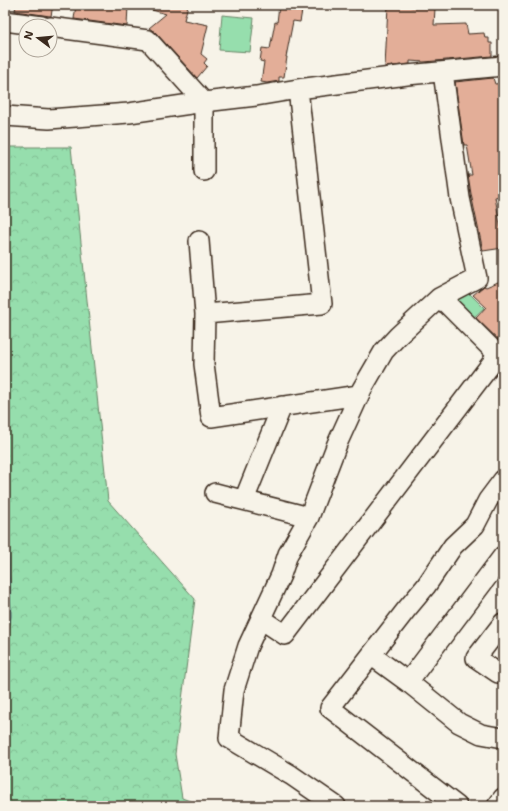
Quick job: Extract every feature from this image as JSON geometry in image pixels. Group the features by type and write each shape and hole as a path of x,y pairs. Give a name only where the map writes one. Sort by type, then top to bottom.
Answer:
{"street":[{"path":"5,21 18,23"},
{"path":"58,28 148,40 204,102 204,171"},
{"path":"5,116 57,119 129,114 204,102 407,75 503,66"},
{"path":"336,806 290,775 229,738 234,690 248,646 281,575 288,554 309,517 337,444 359,395 384,351 439,298 477,278 460,198 443,72"},
{"path":"205,314 322,304 298,89"},
{"path":"199,241 205,314 204,364 211,417 359,395"},
{"path":"261,618 285,635 500,358 447,304 439,298"},
{"path":"244,500 282,406"},
{"path":"457,806 330,708 426,586 453,546 475,525 488,500 503,480"},
{"path":"215,493 309,517"},
{"path":"408,682 503,556"},
{"path":"503,623 476,658 498,673 503,671"},
{"path":"371,655 459,722 481,734 503,738"},
{"path":"497,806 503,798"}],"green space":[{"path":"222,15 254,18 250,52 219,50"},
{"path":"5,147 71,147 108,501 195,599 175,754 182,798 203,806 5,806 5,659 11,616 8,532 5,527"},
{"path":"469,293 484,308 472,319 456,301 460,297"}],"water":[{"path":"5,527 8,532 11,616 5,650"}],"building":[{"path":"16,5 53,5 50,16 15,11"},
{"path":"76,5 128,5 127,26 74,19"},
{"path":"146,5 188,5 184,20 208,25 201,54 207,59 204,63 207,66 197,78 156,33 149,28 166,14 145,8"},
{"path":"279,5 303,5 300,22 293,21 284,77 279,77 279,81 267,83 261,82 264,62 260,61 262,48 270,49 275,22 277,23"},
{"path":"388,5 411,5 411,7 435,8 434,25 466,24 468,34 484,33 485,38 489,38 489,43 492,43 492,56 424,62 410,61 410,64 385,67"},
{"path":"493,78 495,84 503,83 503,186 499,187 501,196 495,197 501,230 503,229 503,248 483,251 471,194 468,175 472,175 467,145 464,145 455,82"},
{"path":"503,280 503,344 476,318 486,307 473,295 484,286 486,287"}]}
